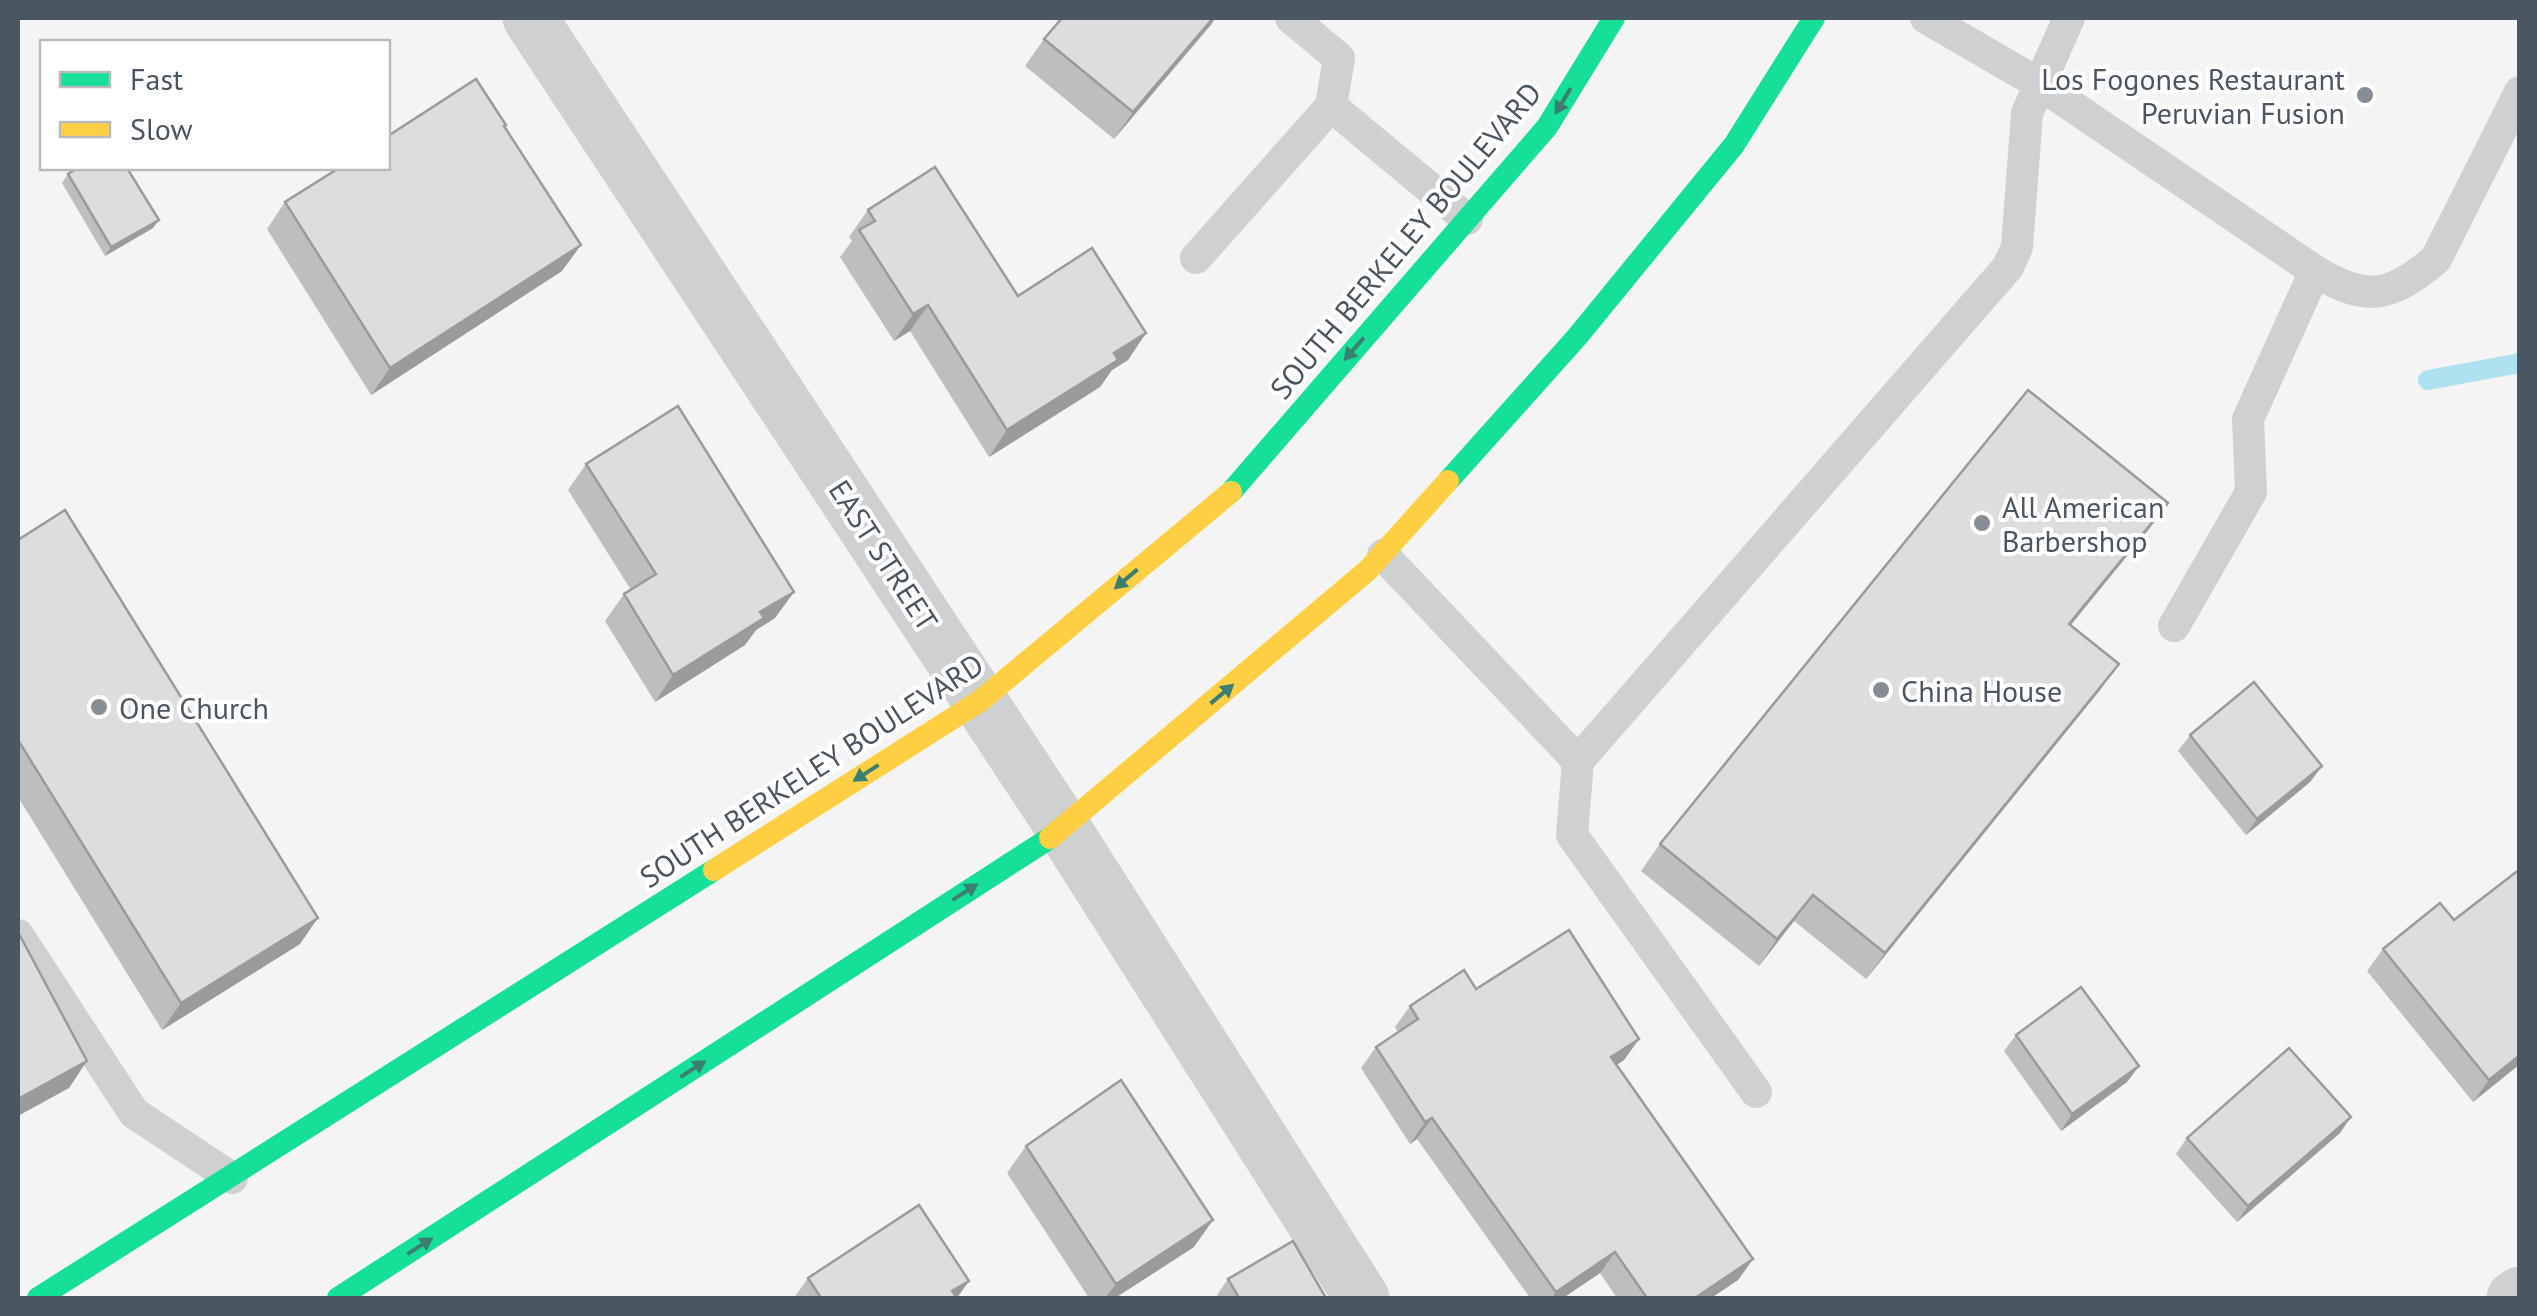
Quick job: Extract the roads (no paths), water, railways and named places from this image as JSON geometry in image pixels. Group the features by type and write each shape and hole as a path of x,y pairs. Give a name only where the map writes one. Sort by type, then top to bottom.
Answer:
{"street":[{"name":"EAST STREET","path":"530,18 1064,829 1362,1298"},
{"name":"SOUTH BERKELEY BOULEVARD","path":"38,1298 980,701 1232,490 1547,127 1614,18"},
{"path":"338,1298 1064,829 1383,554 1577,337 1734,145 1814,18"}],"lane":[{"path":"1196,258 1331,106 1339,58 1291,18"},
{"path":"1926,18 2038,83 2339,286 2388,292 2436,259 2520,92"},
{"path":"1756,1092 1572,835 1578,760 2008,268 2017,247 2027,113 2069,18"},
{"path":"1331,106 1467,219"},
{"path":"2174,626 2251,492 2248,419 2315,271"},
{"path":"1383,554 1578,760"},
{"path":"18,935 134,1113 232,1178"}],"waterway":[{"path":"2428,380 2520,363"}],"place":[{"name":"Los Fogones Restaurant Peruvian Fusion","path":"2365,95"},
{"name":"All American Barbershop","path":"1982,523"},
{"name":"China House","path":"1881,690"},
{"name":"One Church","path":"99,707"}]}
